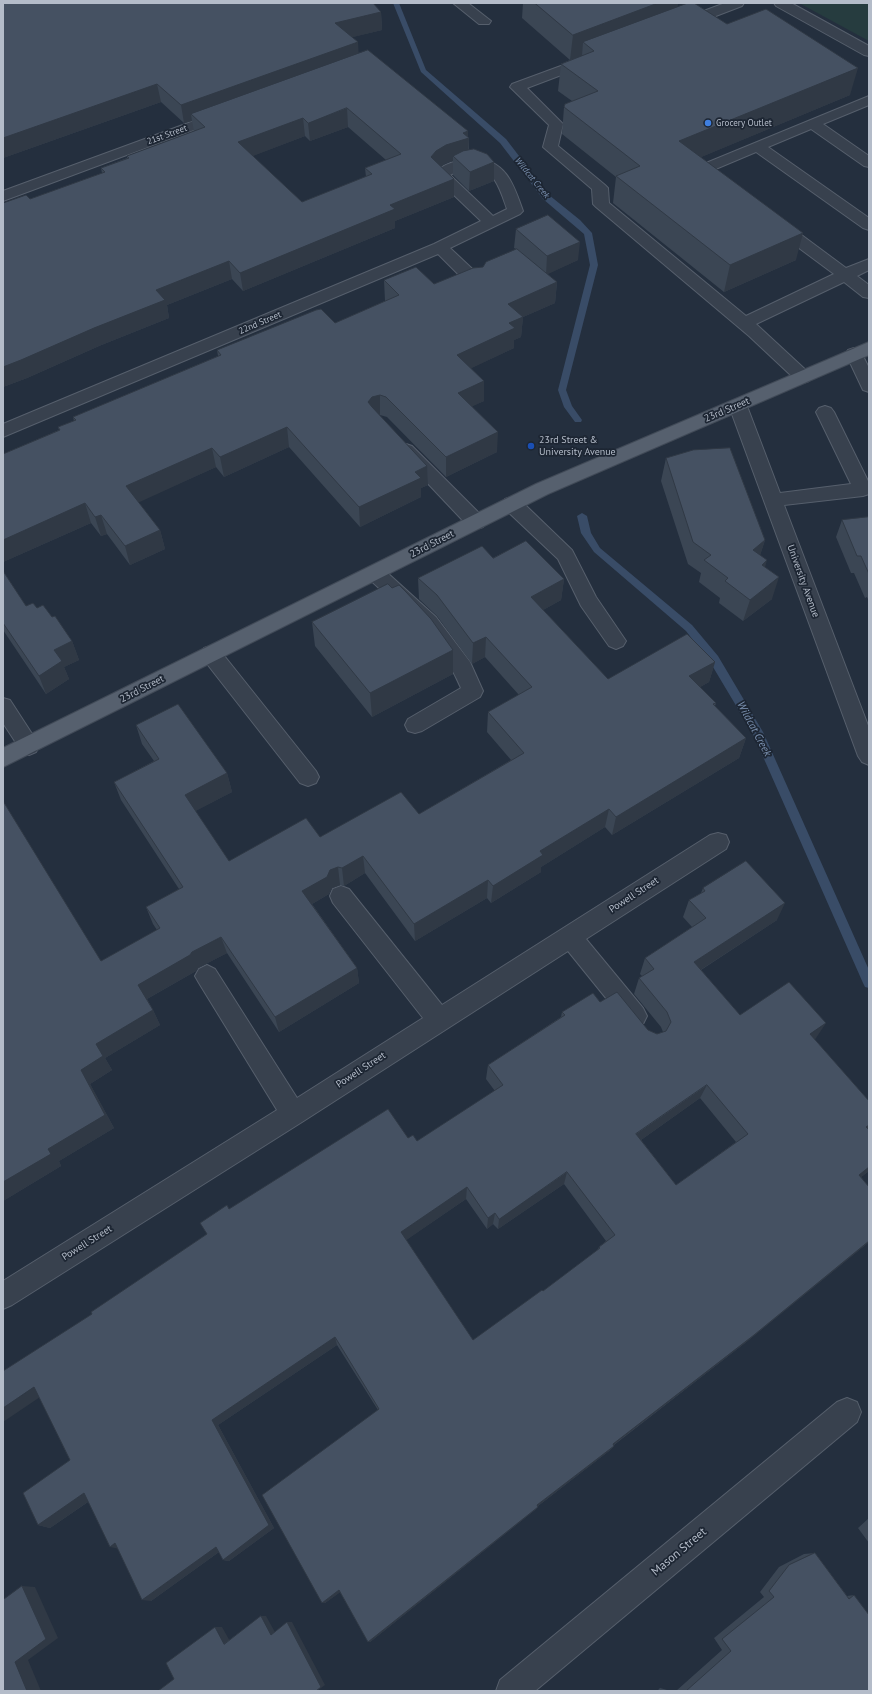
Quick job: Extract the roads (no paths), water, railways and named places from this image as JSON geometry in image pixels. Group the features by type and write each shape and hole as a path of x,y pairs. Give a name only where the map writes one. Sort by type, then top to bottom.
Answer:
{"main road":[{"name":"23rd Street","path":"3,758 542,489 738,406 862,351"}],"street":[{"path":"460,3 484,21"},
{"path":"781,3 869,52"},
{"path":"671,28 737,8"},
{"path":"598,56 517,87 556,124 550,147 600,188 601,204 744,323 803,377"},
{"path":"704,173 757,146 869,100 856,90"},
{"name":"21st Street","path":"3,196 234,111"},
{"path":"813,124 869,163"},
{"path":"757,146 869,225"},
{"name":"22nd Street","path":"3,431 440,247 491,223 515,211 505,184 497,172 485,163 468,162 446,170 441,175 452,188 476,207 491,223"},
{"path":"765,215 869,292"},
{"path":"440,247 476,282"},
{"path":"744,323 869,264"},
{"path":"862,351 869,386"},
{"name":"University Avenue","path":"738,406 869,756"},
{"path":"773,500 863,489 825,412"},
{"path":"396,439 476,522"},
{"path":"512,504 565,556 588,601 616,641"},
{"path":"375,572 429,622 463,668 472,691 415,725"},
{"path":"211,654 308,777"},
{"path":"3,706 29,746"},
{"name":"Powell Street","path":"3,1296 293,1114 718,842"},
{"path":"341,896 439,1020"},
{"path":"570,936 647,1030"},
{"path":"207,976 293,1114"},
{"name":"Mason Street","path":"511,1691 847,1412"}],"waterway":[{"name":"Wildcat Creek","path":"396,3 423,71 503,141 546,197 588,233 594,265 562,390 568,407 578,420"},
{"name":"Wildcat Creek","path":"582,516 586,533 597,550 689,628 714,659 758,732 869,983"}],"place":[{"name":"Grocery Outlet","path":"708,123"},
{"name":"23rd Street & University Avenue","path":"531,446"}]}
